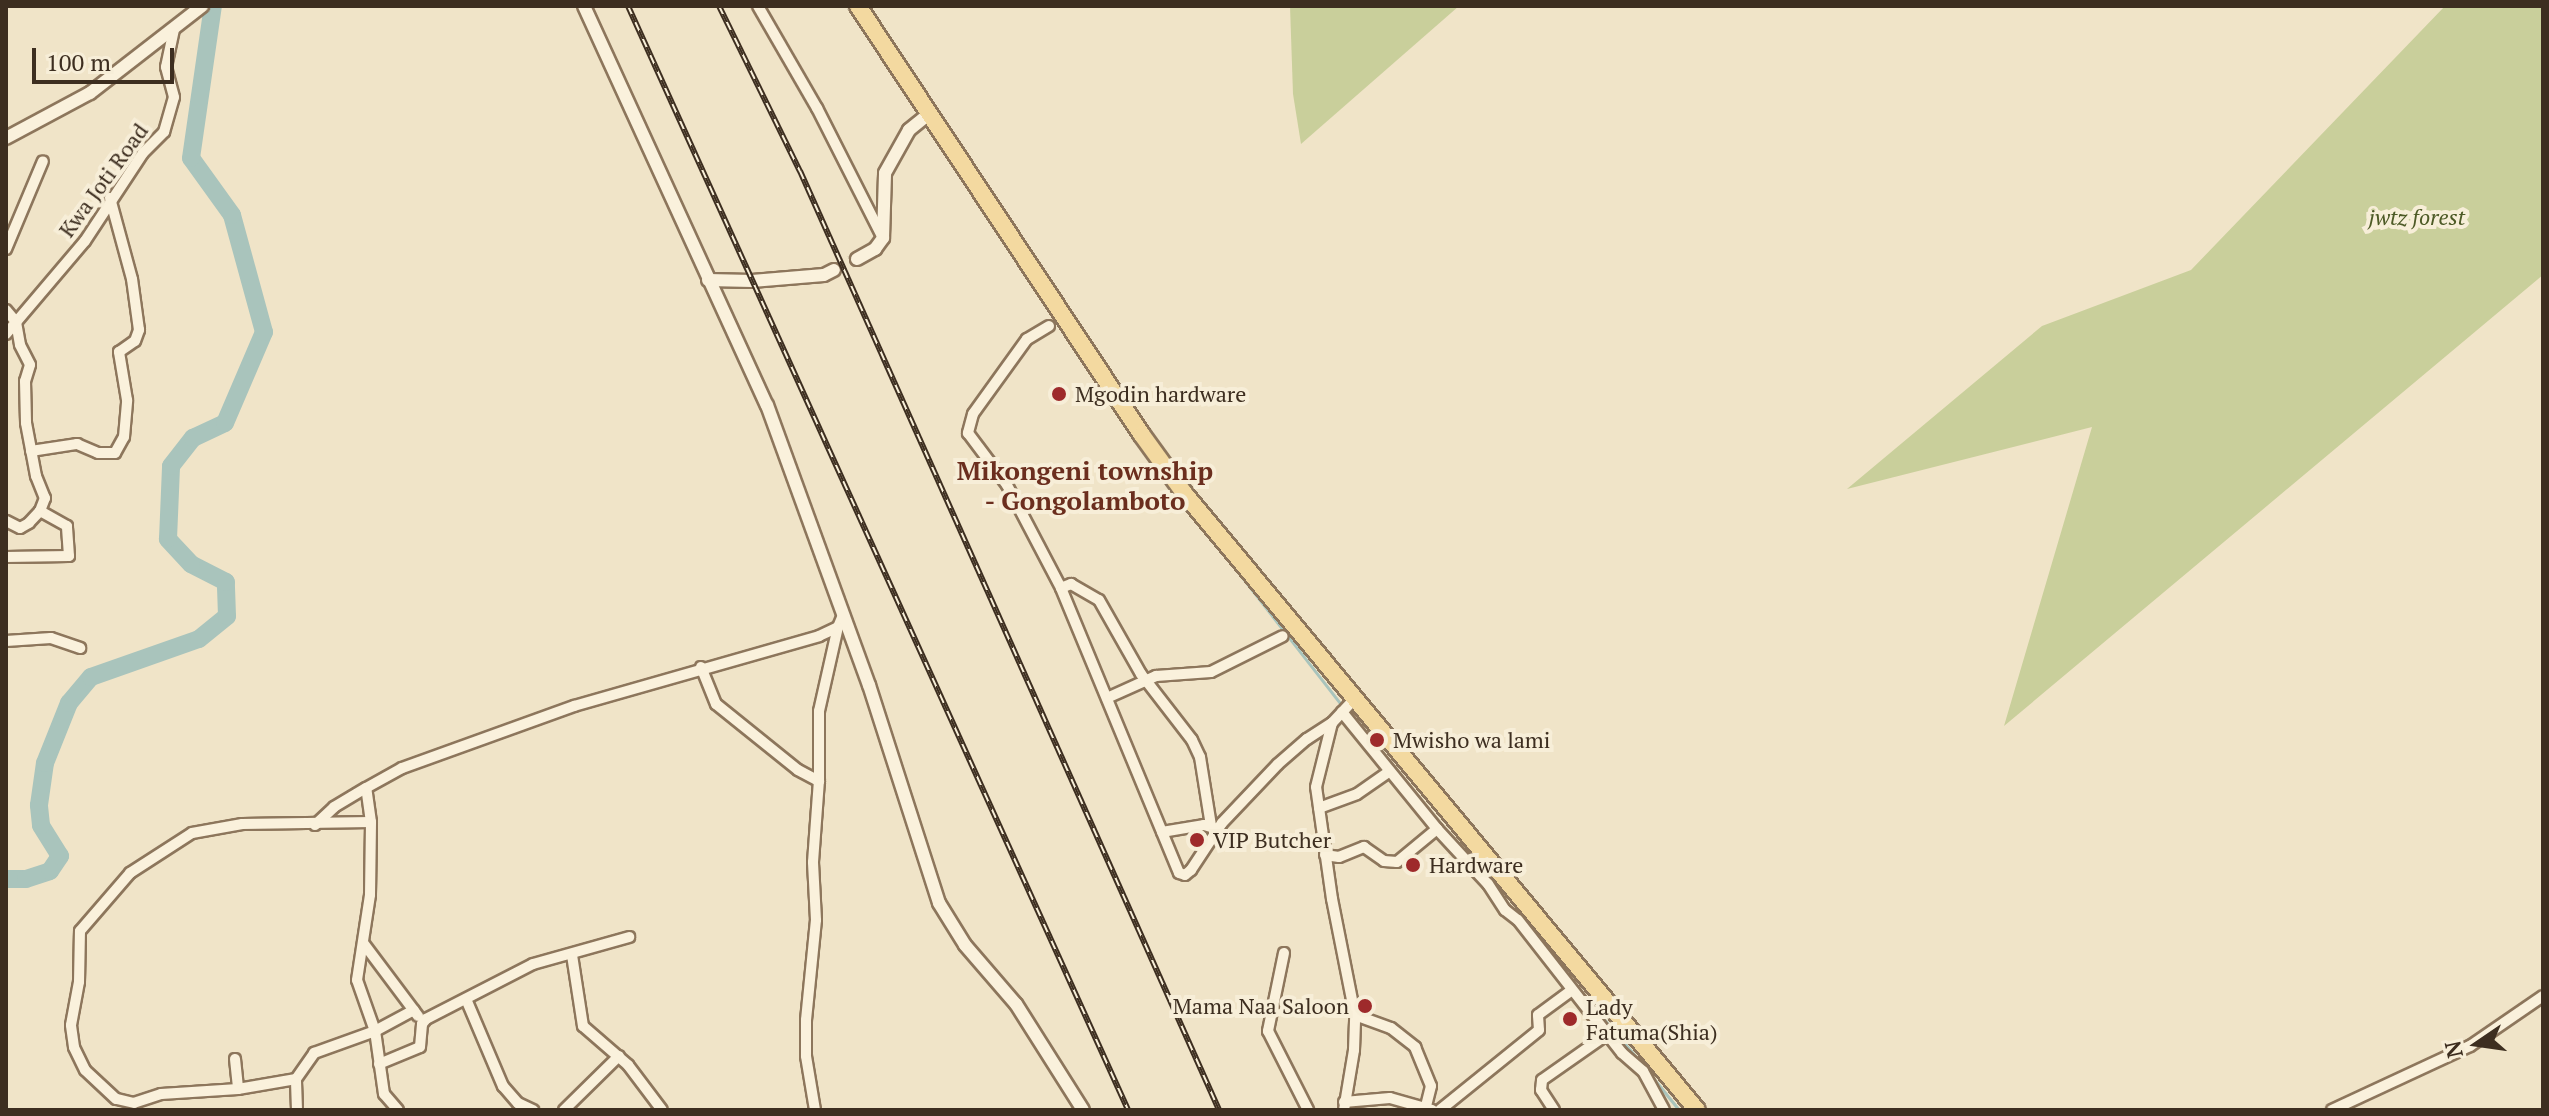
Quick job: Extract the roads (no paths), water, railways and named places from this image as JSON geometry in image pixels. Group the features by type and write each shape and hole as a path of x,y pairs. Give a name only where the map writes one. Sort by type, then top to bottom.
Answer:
{"main road":[{"path":"858,6 1152,450 1354,699 1697,1110"}],"street":[{"path":"6,138 90,93 202,6"},
{"path":"584,6 767,405 939,903 965,945 1016,1004 1083,1110"},
{"path":"758,6 817,108 883,238"},
{"name":"Kwa Joti Road","path":"6,334 85,241 110,198 143,153 164,132 174,97 166,67 178,24"},
{"path":"857,259 875,249 883,238 885,173 909,130 929,114"},
{"path":"6,249 43,161"},
{"path":"31,451 77,444 98,453 115,453 124,437 127,400 119,352 135,341 139,330 132,279 110,198"},
{"path":"708,280 752,281 824,275 834,270"},
{"path":"6,310 16,322 20,345 30,365 25,381 25,402 31,451 45,498 40,511 20,528 6,521"},
{"path":"1049,326 1027,339 973,414 968,433 1007,485 1061,588 1182,876 1191,870 1215,828 1278,764 1332,723 1354,699"},
{"path":"6,557 69,556 67,526 40,511"},
{"path":"1061,588 1071,584 1099,600 1146,679 1198,752 1215,828"},
{"path":"315,825 334,807 388,774 446,751 574,706 701,667 819,636 840,621"},
{"path":"813,1110 806,1056 806,1020 815,937 813,862 819,781 819,711 840,621"},
{"path":"1107,698 1146,679 1176,673 1211,672 1283,636"},
{"path":"6,641 51,638 80,648"},
{"path":"701,667 716,704 798,770 819,781"},
{"path":"1342,712 1437,829 1488,884 1622,1053 1651,1081 1664,1110"},
{"path":"1332,723 1316,787 1325,855 1355,1015 1354,1050 1344,1106 1390,1098 1429,1108 1431,1086 1426,1067 1415,1047 1391,1028 1355,1015"},
{"path":"1319,808 1357,794 1390,771"},
{"path":"366,788 371,822 370,895 357,980 375,1031 384,1094 398,1110"},
{"path":"296,1079 238,1089 161,1094 134,1103 116,1099 85,1070 74,1047 71,1025 79,982 80,931 130,873 184,836 220,825 371,822"},
{"path":"1162,832 1215,828"},
{"path":"1325,855 1339,857 1364,847 1384,861 1397,862 1437,829"},
{"path":"422,1024 533,964 629,937"},
{"path":"364,944 422,1024 420,1047 379,1064"},
{"path":"1284,953 1268,1031 1308,1110"},
{"path":"572,955 581,1022 596,1040 619,1056 662,1110"},
{"path":"1440,1110 1539,1030 1541,1013 1572,990"},
{"path":"2332,1110 2470,1046 2543,996"},
{"path":"466,999 503,1086 518,1103 533,1110"},
{"path":"297,1110 296,1079 318,1050 375,1031 414,1010"},
{"path":"1554,1110 1541,1090 1542,1080 1609,1033"},
{"path":"564,1110 619,1056"},
{"path":"235,1059 238,1089"}],"waterway":[{"path":"6,879 26,879 50,871 60,856 41,825 39,805 45,763 69,703 91,677 199,639 227,616 226,582 191,564 168,539 171,466 193,438 225,423 264,332 232,215 191,158 213,6"},
{"path":"1213,540 1344,708"},
{"path":"1395,769 1454,840"},
{"path":"1574,984 1642,1064"},
{"path":"1649,1073 1679,1110"}],"tunnel":[{"path":"834,270 857,259"}],"railway":[{"path":"628,6 1128,1110"},
{"path":"719,6 800,171 1219,1110"}],"place":[{"name":"Mgodin hardware","path":"1059,394"},
{"name":"Mwisho wa lami","path":"1377,740"},
{"name":"VIP Butcher","path":"1197,840"},
{"name":"Hardware","path":"1413,865"},
{"name":"Mama Naa Saloon","path":"1365,1006"},
{"name":"Lady Fatuma(Shia)","path":"1570,1019"}],"district":[{"name":"Mikongeni township - Gongolamboto","path":"1085,486"}],"park label":[{"name":"jwtz forest","path":"2417,217"}]}
